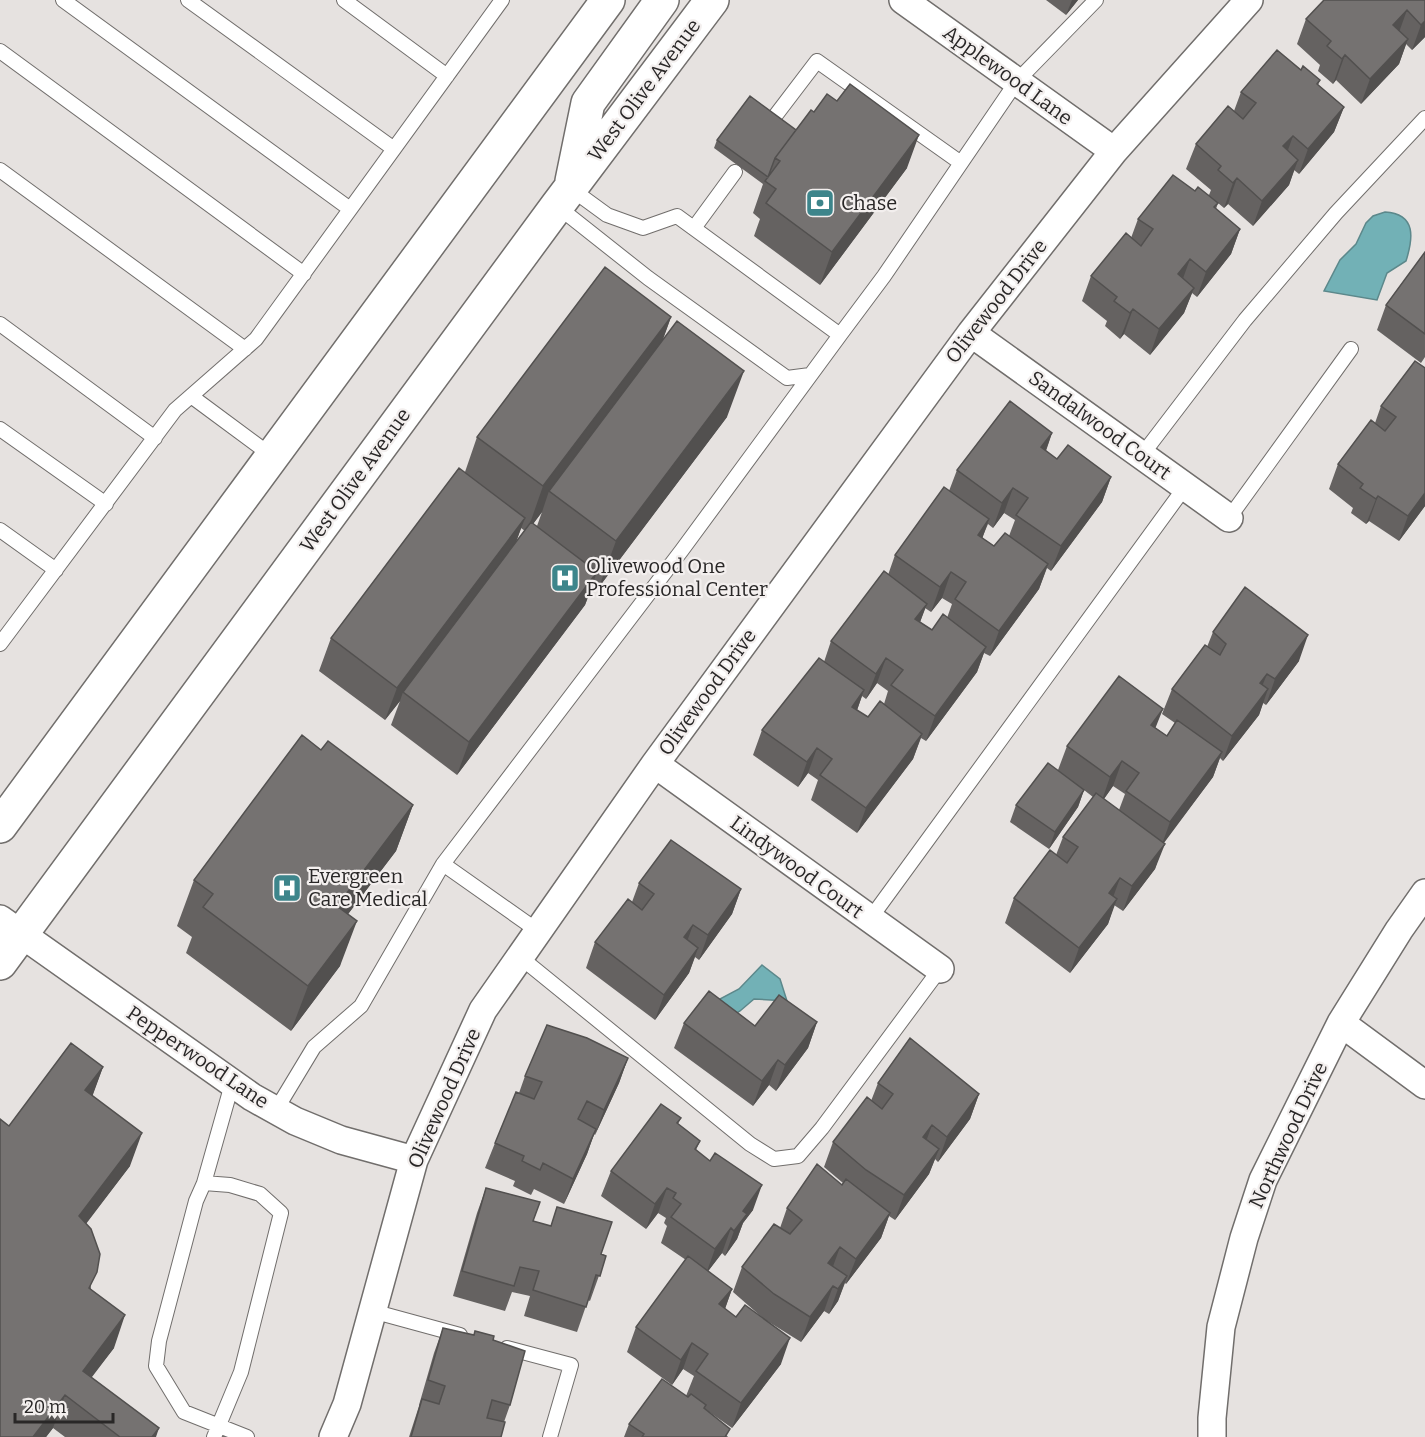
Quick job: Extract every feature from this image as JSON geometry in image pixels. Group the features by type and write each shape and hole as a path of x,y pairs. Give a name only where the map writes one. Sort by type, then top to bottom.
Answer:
{"main road":[{"path":"0,826 608,0"},
{"path":"564,197 588,103 662,0"},
{"name":"West Olive Avenue","path":"0,963 10,927 712,0"}],"street":[{"name":"Applewood Lane","path":"903,0 1114,150"},
{"name":"Olivewood Drive","path":"333,1437 347,1404 414,1160 483,1010 655,764 971,333 1114,150 1249,0"},
{"name":"Sandalwood Court","path":"971,333 1229,518"},
{"name":"Lindywood Court","path":"655,764 940,969"},
{"name":"Northwood Drive","path":"1212,1437 1221,1327 1244,1238 1263,1180 1341,1023 1398,930 1425,892"},
{"name":"Pepperwood Lane","path":"10,927 232,1084 276,1110 341,1140 414,1160"},
{"path":"1341,1023 1425,1086"}],"lane":[{"path":"63,0 351,209"},
{"path":"188,0 394,149"},
{"path":"344,0 447,76"},
{"path":"276,1110 314,1047 361,1006 443,864 682,550 884,276 1017,81 1096,0"},
{"path":"2,638 176,410 256,339 447,76 497,2"},
{"path":"0,51 304,274"},
{"path":"766,128 817,61 962,163"},
{"path":"1142,455 1245,320 1336,213 1425,118"},
{"path":"0,170 245,349"},
{"path":"694,228 735,172"},
{"path":"564,197 644,228 677,216 840,335"},
{"path":"564,197 648,278 787,378 810,375"},
{"path":"0,324 155,438"},
{"path":"1229,518 1351,349"},
{"path":"191,396 272,456"},
{"path":"0,429 106,504"},
{"path":"870,920 1185,487"},
{"path":"0,530 56,570"},
{"path":"443,864 538,931"},
{"path":"520,957 750,1144 774,1159 798,1156 940,969"},
{"path":"232,1084 204,1183 196,1201 159,1341 156,1366 184,1412 216,1432 247,1437"},
{"path":"204,1183 230,1185 260,1194 280,1213 241,1372 216,1432"},
{"path":"372,1311 472,1338"},
{"path":"494,1344 571,1365 550,1437"}],"water":[{"path":"1385,212 1403,217 1408,223 1411,236 1406,261 1387,273 1377,300 1324,291 1340,260 1356,244 1366,223 1373,216"},
{"path":"762,965 780,979 787,1001 754,999 729,1018 718,1000 739,989"}],"building":[{"path":"1324,0 1425,0 1425,21 1421,25 1407,10 1393,25 1408,39 1370,79 1345,55 1342,59 1327,46 1331,41 1306,19"},
{"path":"1277,50 1301,70 1303,66 1320,80 1317,84 1344,107 1308,149 1293,136 1283,146 1298,160 1262,201 1237,178 1233,183 1218,170 1221,166 1196,144 1228,106 1243,119 1256,103 1241,92"},
{"name":"Chase","path":"850,84 919,135 832,252 766,203 776,189 765,181 780,161 775,158 811,110 814,112 827,94 837,101"},
{"path":"750,96 796,130 775,158 768,177 717,140"},
{"path":"1173,175 1195,191 1198,187 1218,203 1214,207 1240,229 1206,272 1190,259 1178,274 1194,288 1159,329 1133,309 1130,313 1114,301 1117,297 1091,276 1126,233 1141,246 1153,229 1138,219"},
{"path":"1425,252 1425,334 1386,305"},
{"path":"605,267 671,317 543,486 477,437"},
{"path":"677,321 744,371 616,541 549,491"},
{"path":"1415,361 1425,368 1425,493 1408,516 1378,496 1376,499 1360,488 1363,484 1338,464 1371,420 1385,431 1396,417 1381,406"},
{"path":"1010,401 1052,433 1041,447 1057,459 1068,445 1111,477 1061,546 1016,515 1028,498 1013,488 1002,503 957,470"},
{"path":"459,468 525,518 397,688 331,638"},
{"path":"944,487 989,519 978,535 994,546 1005,533 1048,564 999,631 955,599 966,582 951,572 940,587 895,555"},
{"path":"531,522 597,572 469,742 403,692"},
{"path":"884,571 927,604 915,619 932,630 943,614 986,647 935,716 891,685 903,670 886,658 876,674 831,641"},
{"path":"1245,587 1308,635 1275,679 1267,674 1260,683 1268,689 1232,736 1172,689 1205,645 1220,655 1226,644 1213,632"},
{"path":"819,658 864,690 852,707 868,717 880,701 922,734 866,808 820,775 832,759 817,748 807,762 762,730"},
{"path":"1119,676 1163,709 1151,725 1167,736 1177,720 1222,752 1170,822 1126,791 1139,773 1122,761 1110,777 1067,746"},
{"name":"Evergreen Care Medical","path":"302,735 321,750 328,741 413,805 337,906 357,921 308,986 203,907 213,894 194,880"},
{"path":"1048,763 1084,790 1055,832 1016,805"},
{"path":"1096,793 1165,844 1132,886 1120,878 1109,893 1117,899 1079,948 1014,898 1050,850 1067,863 1078,847 1063,837"},
{"path":"671,840 741,889 708,935 693,925 684,937 698,948 664,995 595,942 628,899 642,910 654,894 639,883"},
{"path":"709,991 755,1026 779,995 817,1022 785,1065 778,1060 762,1081 684,1023"},
{"path":"547,1025 587,1038 628,1058 604,1110 587,1101 578,1119 596,1129 573,1179 543,1163 540,1170 522,1161 524,1156 495,1143 516,1092 534,1099 542,1082 525,1076"},
{"path":"910,1038 979,1094 947,1137 932,1125 923,1137 939,1149 904,1195 866,1170 833,1142 867,1097 882,1109 893,1094 878,1083"},
{"path":"71,1043 103,1067 85,1090 142,1133 79,1216 91,1229 100,1254 97,1272 89,1288 125,1315 83,1371 159,1428 152,1437 120,1437 65,1395 33,1437 0,1437 0,1119 9,1126"},
{"path":"661,1104 681,1118 677,1123 700,1141 695,1149 710,1161 715,1153 762,1185 743,1211 747,1214 734,1231 731,1228 715,1249 671,1217 681,1204 673,1198 676,1193 667,1188 655,1204 611,1171"},
{"path":"817,1164 842,1185 846,1179 890,1213 856,1259 840,1247 828,1263 847,1276 838,1289 833,1286 810,1317 774,1294 742,1267 774,1224 790,1234 802,1220 787,1208"},
{"path":"486,1188 540,1202 533,1221 551,1226 557,1207 612,1222 601,1254 606,1256 600,1276 596,1275 586,1307 533,1290 539,1271 520,1267 514,1286 462,1271"},
{"path":"688,1256 732,1289 719,1304 736,1317 745,1305 790,1338 741,1403 696,1371 708,1354 692,1343 681,1360 636,1327"},
{"path":"443,1328 474,1335 475,1331 494,1336 493,1340 525,1351 510,1405 492,1400 487,1418 505,1422 501,1437 411,1437 422,1399 439,1404 445,1386 428,1380"},
{"path":"662,1379 688,1397 691,1394 706,1405 704,1408 730,1429 725,1437 642,1437 644,1434 629,1424"}],"place":[{"name":"Chase","path":"820,203"},
{"name":"Olivewood One Professional Center","path":"565,578"},
{"name":"Evergreen Care Medical","path":"287,888"}]}
